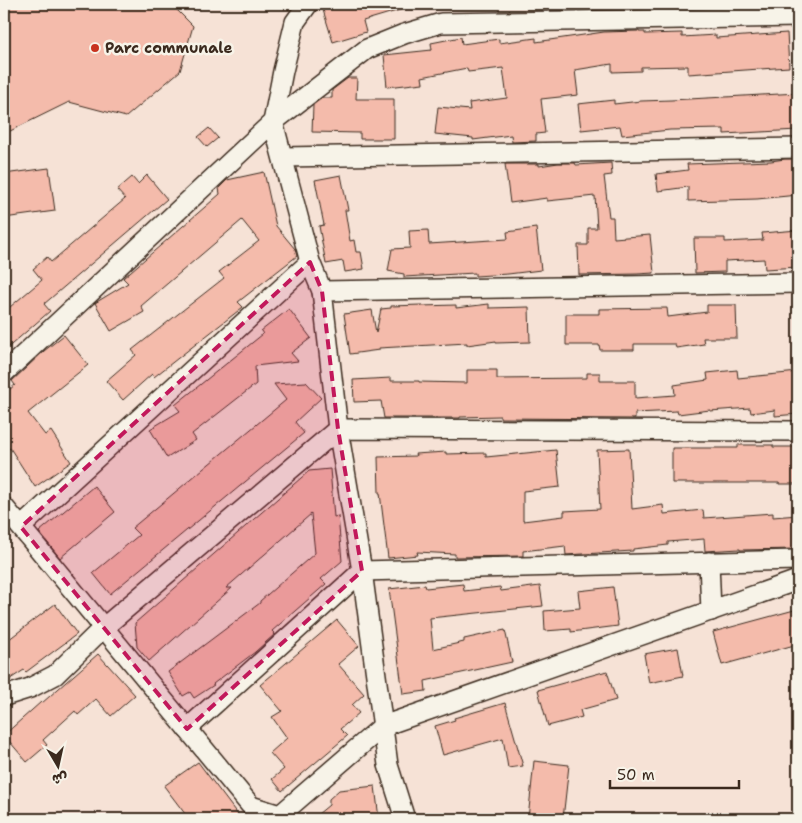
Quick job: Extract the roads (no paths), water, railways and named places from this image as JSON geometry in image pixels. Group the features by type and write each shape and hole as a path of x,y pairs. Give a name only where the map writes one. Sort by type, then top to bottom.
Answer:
{"street":[{"path":"308,4 295,22 273,122 310,262 322,291 338,429 362,571 388,765 405,819"},
{"path":"4,373 273,122 367,50 404,34 441,24 798,17"},
{"path":"283,157 798,148"},
{"path":"21,527 310,262"},
{"path":"322,291 798,283"},
{"path":"4,695 30,688 55,675 103,628 338,429 798,431"},
{"path":"4,507 251,806 280,815 383,726 798,580"},
{"path":"187,729 362,571 798,560"},
{"path":"709,562 711,611"}],"place":[{"name":"Parc communale","path":"95,48"}]}
